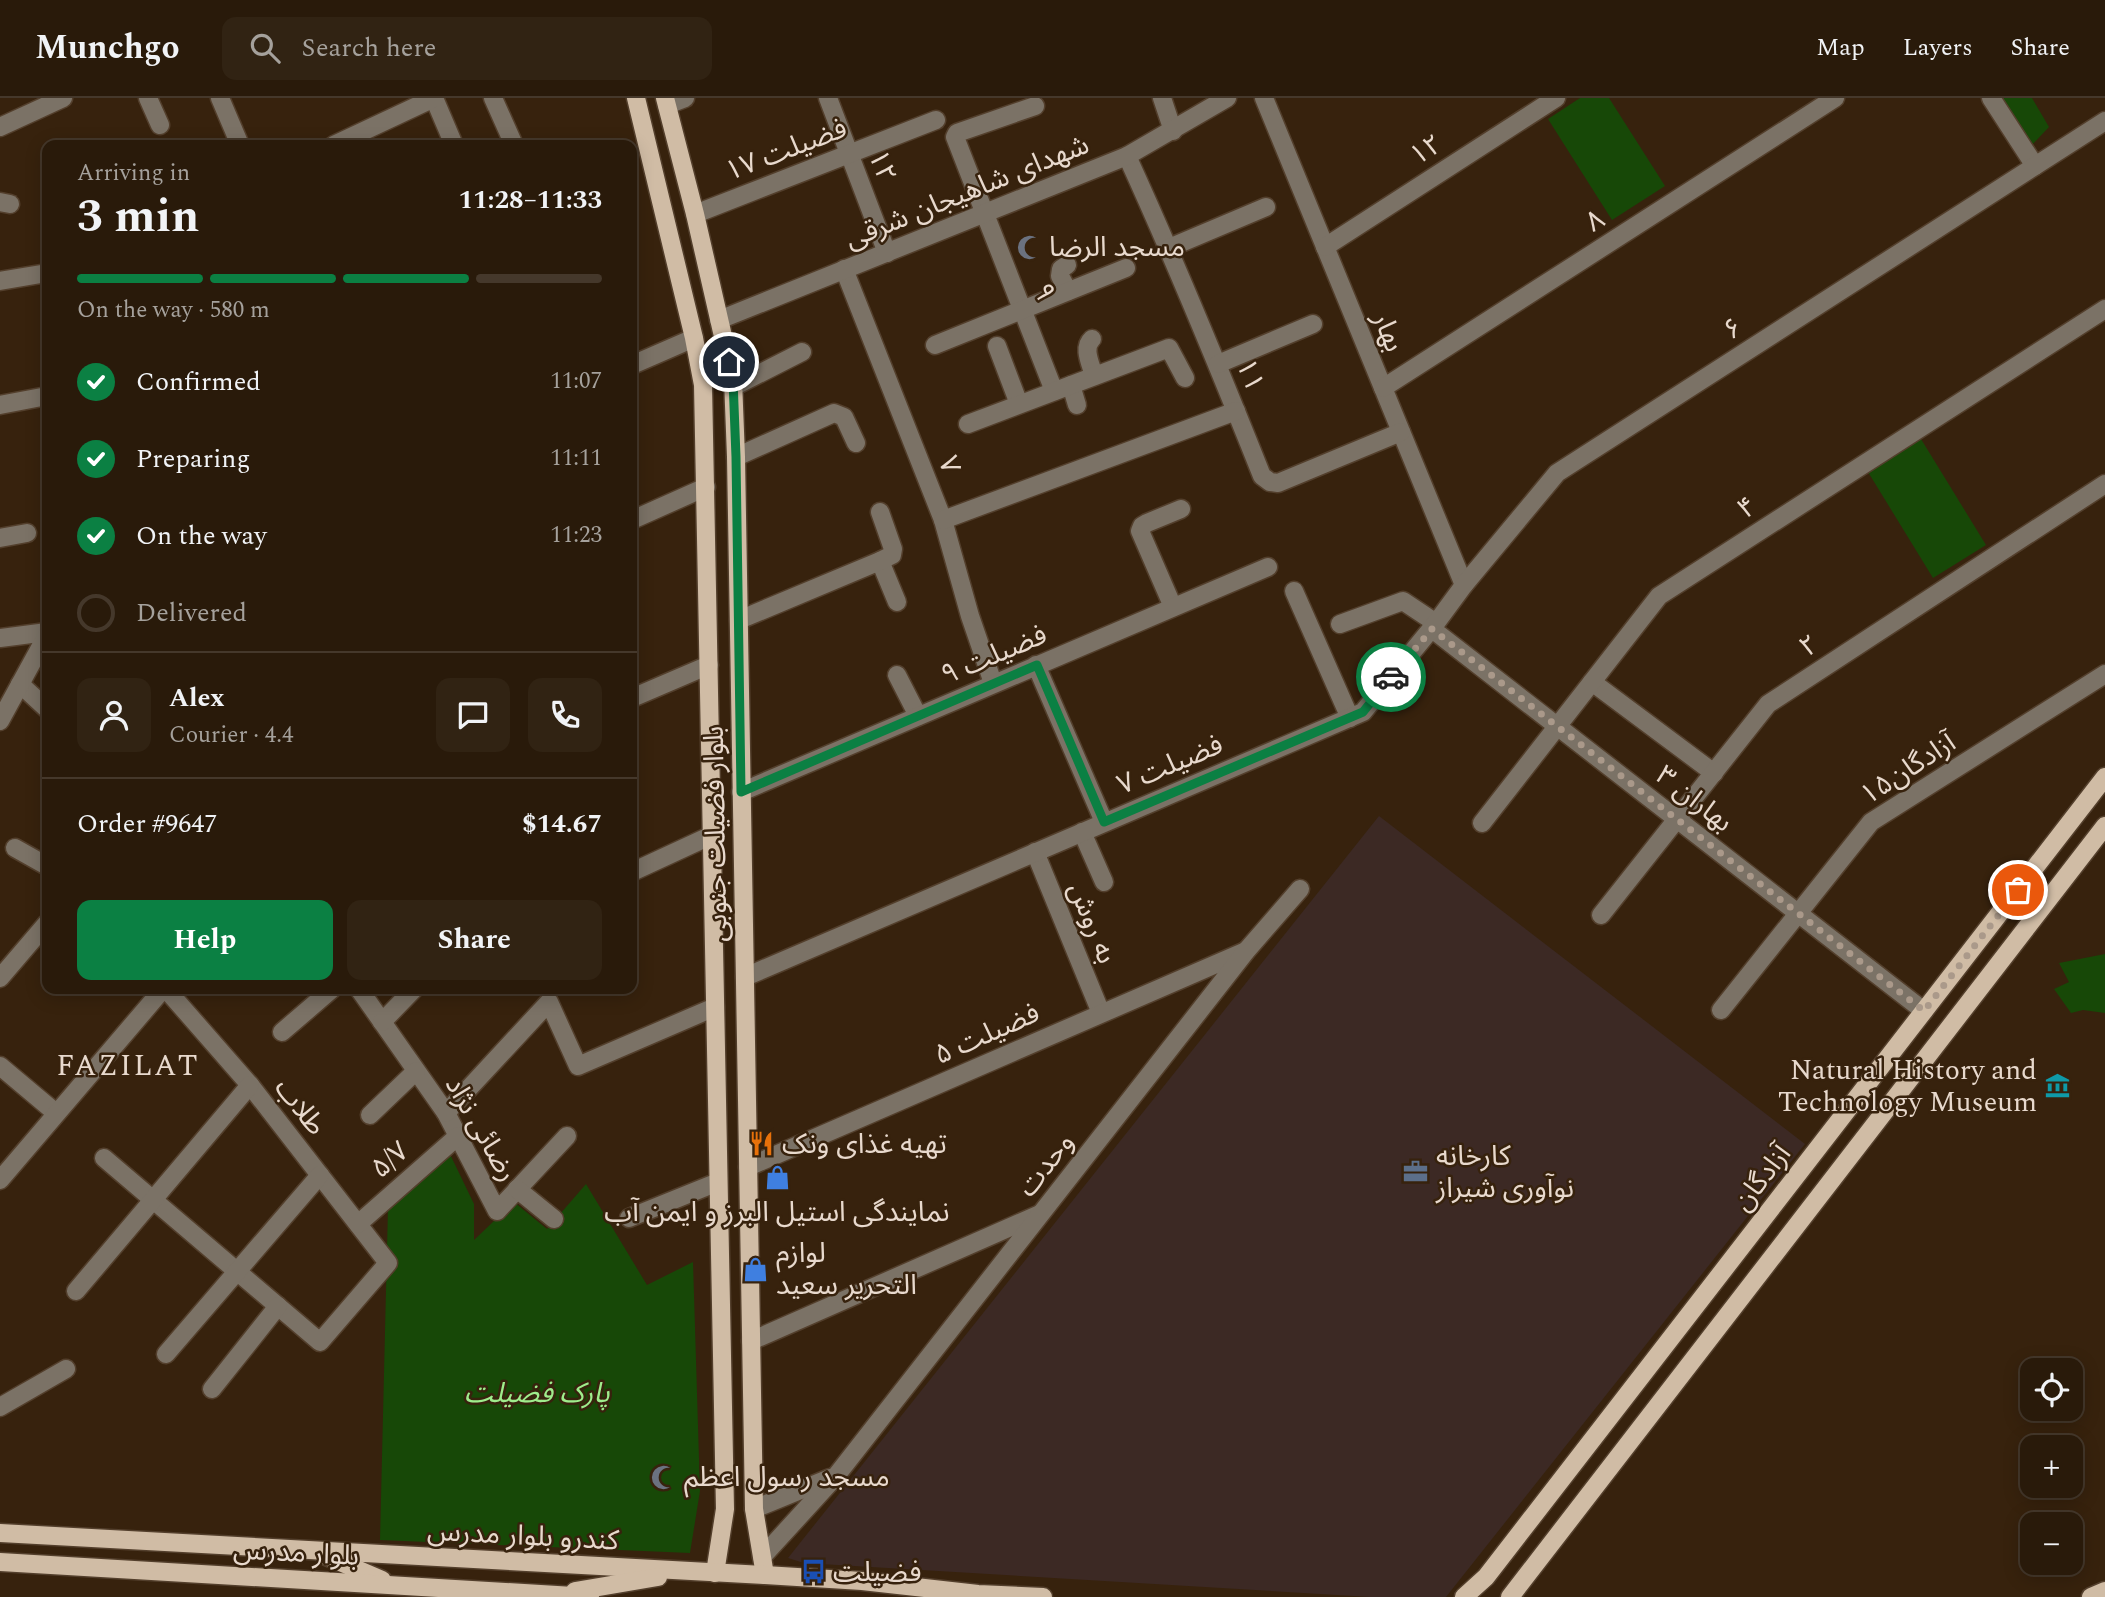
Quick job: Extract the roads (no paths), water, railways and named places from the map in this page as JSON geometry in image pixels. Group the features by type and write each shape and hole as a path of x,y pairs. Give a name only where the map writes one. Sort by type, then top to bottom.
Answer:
{"main road":[{"name":"بلوار فضیلت جنوبی","path":"636,98 703,385 725,1509 715,1573"},
{"name":"بلوار فضیلت جنوبی","path":"666,102 695,214 733,387 754,1509 763,1566"},
{"name":"آزادگان","path":"1464,1597 1486,1577 2104,780"},
{"name":"آزادگان","path":"1511,1596 2105,826"},
{"path":"719,1274 750,1275"},
{"path":"725,1509 727,1517 740,1524 752,1517 754,1509"},
{"name":"کندرو بلوار مدرس","path":"0,1533 689,1572 715,1573 763,1566 981,1595 1043,1597"},
{"path":"313,1550 395,1586"},
{"name":"بلوار مدرس","path":"0,1562 590,1597"},
{"path":"551,1595 689,1572"},
{"path":"1486,1577 1496,1590 1511,1596"},
{"path":"2091,1597 2105,1591"}],"street":[{"path":"0,127 63,98"},
{"path":"148,98 160,125"},
{"path":"220,98 238,140"},
{"path":"345,140 434,98 452,140"},
{"path":"493,98 512,140"},
{"path":"666,102 685,98"},
{"name":"۱۲","path":"828,98 887,253"},
{"path":"1162,98 1172,131"},
{"name":"شهدای شاهیجان شرقی","path":"719,320 1127,156 1227,98"},
{"name":"بهار","path":"1264,98 1464,585"},
{"name":"۱۲","path":"1325,247 1556,98"},
{"name":"۸","path":"1383,388 1835,98"},
{"path":"1991,98 2035,166"},
{"name":"۹","path":"1035,106 957,133 955,137 1024,310 1062,388 1077,405"},
{"name":"فضیلت ۱۷","path":"695,214 936,120"},
{"name":"۶","path":"1434,626 1464,585 1557,473 2105,121"},
{"name":"۱۱","path":"1127,156 1169,248 1262,476 1278,484 1401,432"},
{"path":"1169,248 1266,207"},
{"path":"1067,265 1061,269 1060,276 1068,291"},
{"path":"935,345 1126,268"},
{"name":"۷","path":"844,269 943,520 970,616 993,683"},
{"path":"0,281 42,273"},
{"name":"۴","path":"1482,822 1659,596 2105,309"},
{"path":"1218,365 1313,324"},
{"path":"637,363 694,338"},
{"path":"1092,339 1086,347 1094,376"},
{"path":"997,346 1019,404"},
{"path":"968,424 1169,348 1185,378"},
{"path":"733,387 802,352"},
{"path":"0,405 42,397"},
{"path":"943,520 1236,411"},
{"path":"736,457 834,413 844,417 856,443"},
{"name":"۲","path":"1601,915 1768,704 2105,484"},
{"path":"637,518 706,487"},
{"path":"1173,607 1140,531 1147,523 1181,509"},
{"path":"738,620 880,561 894,552 880,512"},
{"path":"0,538 27,533"},
{"path":"880,561 897,602"},
{"name":"فضیلت ۹","path":"741,792 1268,567"},
{"path":"1294,591 1350,718"},
{"name":"بهاران ۳","path":"1340,624 1403,601 1557,726 1924,1011"},
{"name":"فضیلت ۷","path":"745,977 1363,712 1434,626"},
{"path":"0,638 42,634"},
{"path":"0,721 42,643"},
{"path":"637,696 709,665"},
{"path":"1037,665 1104,822"},
{"name":"آزادگان۱۵","path":"1721,1010 1871,822 2105,674"},
{"path":"897,675 918,716"},
{"path":"1592,682 1714,773"},
{"path":"20,684 42,704"},
{"path":"1082,832 1104,882"},
{"path":"637,870 712,835"},
{"path":"15,848 42,863"},
{"name":"به روش","path":"1035,852 1101,1013"},
{"name":"وحدت","path":"763,1566 1247,950 1300,888"},
{"path":"0,978 42,929"},
{"name":"فضیلت ۵","path":"748,1167 1247,950"},
{"name":"طلاب","path":"0,1180 160,994"},
{"name":"طلاب","path":"168,994 250,1085 388,1263 320,1342 278,1306"},
{"path":"282,1032 326,994"},
{"name":"رضائی نژاد","path":"363,994 446,1113 497,1211 567,1136"},
{"path":"383,1022 409,994"},
{"path":"446,1113 549,1002 578,1066 715,1007"},
{"path":"0,1066 56,1113"},
{"path":"370,1115 416,1071"},
{"path":"76,1291 250,1085"},
{"name":"۵/۷","path":"358,1224 458,1136"},
{"path":"104,1158 278,1306 212,1389"},
{"path":"166,1354 320,1175"},
{"path":"629,1218 718,1182"},
{"path":"517,1189 554,1219"},
{"path":"751,1341 1041,1213"},
{"path":"0,1407 66,1369"},
{"path":"754,1509 836,1476"}],"place":[{"name":"مسجد الرضا","path":"1029,247"},
{"name":"Natural History and Technology Museum","path":"2057,1086"},
{"name":"تهیه غذای ونک","path":"762,1144"},
{"name":"کارخانه نوآوری شیراز","path":"1416,1172"},
{"name":"نمایندگی استيل البرز و ایمن آب","path":"777,1178"},
{"name":"لوازم التحریر سعید","path":"756,1269"},
{"name":"مسجد رسول اعظم","path":"664,1477"},
{"name":"فضیلت","path":"813,1572"}],"district":[{"name":"FAZILAT","path":"128,1066"}],"park label":[{"name":"پارک فضیلت","path":"537,1393"}]}
